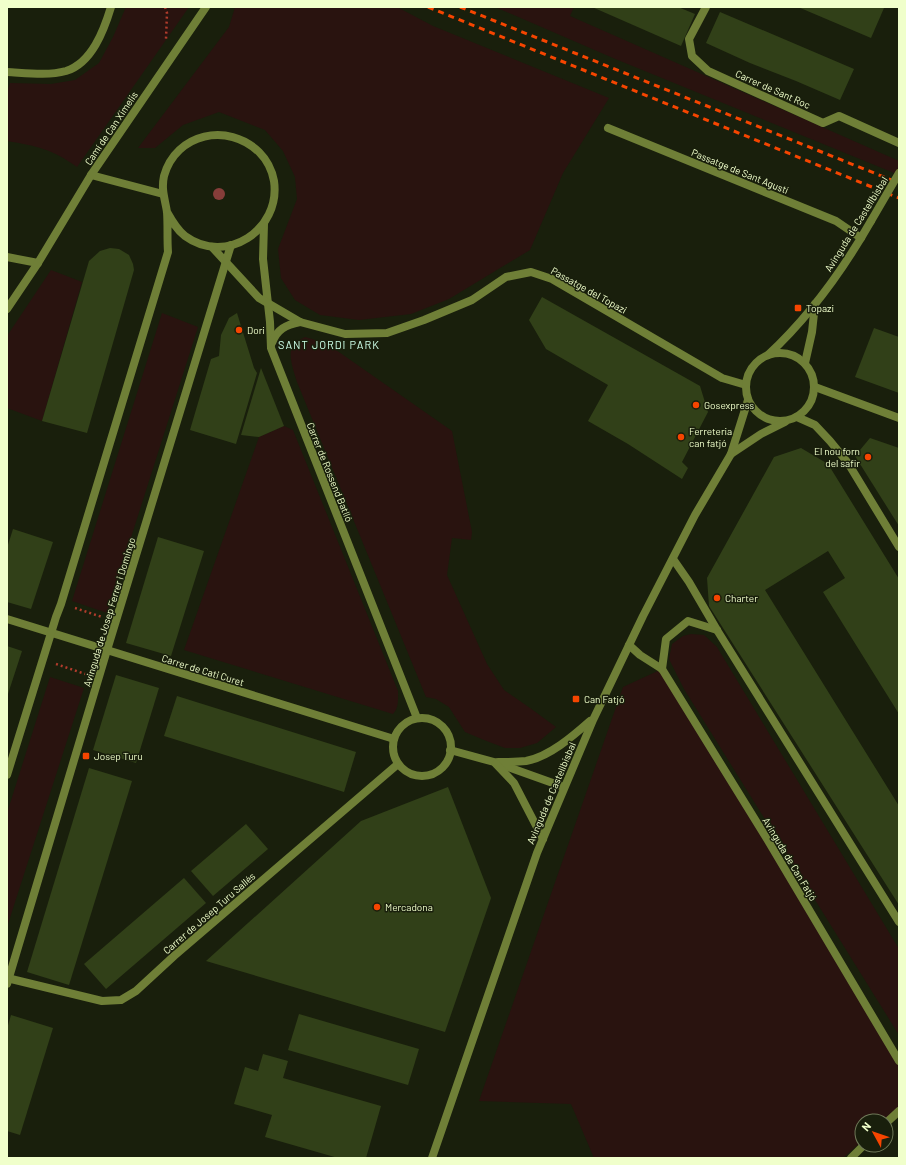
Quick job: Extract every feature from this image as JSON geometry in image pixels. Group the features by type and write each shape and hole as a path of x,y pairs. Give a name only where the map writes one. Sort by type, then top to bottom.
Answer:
{"street":[{"path":"7,72 48,73 66,71 76,66 85,59 102,32 111,7"},
{"name":"Camí de Can Ximelis","path":"7,309 38,263 91,175 206,7"},
{"name":"Carrer de Sant Roc","path":"706,7 689,39 692,56 708,71 823,123 839,116 899,143"},
{"name":"Passatge de Sant Agustí","path":"608,128 836,221 861,238"},
{"path":"7,775 42,660 61,604 168,252 166,212 163,194 164,176 172,160 184,147 200,138 217,134 235,137 251,144 264,157 272,173 275,190 272,208 264,224 255,234 244,241 231,245 212,247 198,243 185,236 174,225 166,212"},
{"name":"Avinguda de Castellbisbal","path":"767,355 782,341 815,304 846,262 899,173"},
{"path":"91,175 163,194"},
{"name":"Carrer de Rossend Batlló","path":"264,224 263,259 268,304 270,348 417,718"},
{"name":"Avinguda de Josep Ferrer i Domingo","path":"8,980 231,245"},
{"name":"Passatge del Topazi","path":"212,247 260,298 268,304 300,322 345,334 386,333 424,320 472,300 506,277 531,272 552,279 722,378 746,384"},
{"path":"7,257 38,263"},
{"path":"805,363 812,332 815,304"},
{"path":"270,348 280,329 300,322"},
{"path":"784,352 796,356 805,363 813,375 815,387 810,405 798,417 787,421 775,421 764,418 754,410 748,400 746,384 749,373 757,361 767,355 784,352"},
{"path":"815,387 899,418"},
{"name":"Avinguda de Castellbisbal","path":"432,1158 531,869 564,787 593,720 629,645 695,514 730,454 748,400"},
{"path":"798,417 815,426 844,458 899,547"},
{"name":"Avinguda de Castellbisbal","path":"730,454 761,434 787,421"},
{"path":"673,559 689,582 717,630 899,922"},
{"name":"Carrer de Cati Curet","path":"7,619 394,739"},
{"path":"662,669 666,639 688,620 717,630"},
{"name":"Avinguda de Can Fatjó","path":"629,645 642,657 662,669 762,832 899,1061"},
{"path":"417,718 426,718 442,726 450,741 450,750 444,766 429,775 420,776 404,770 398,764 394,752 394,739 397,732 402,725 417,718"},
{"path":"494,762 527,761 544,755 574,736 593,720"},
{"path":"450,750 494,762 564,787"},
{"path":"494,762 514,783 543,839"},
{"name":"Carrer de Josep Turu Sallés","path":"8,980 102,1001 121,1000 136,991 174,956 398,764"}],"path":[{"path":"61,604 116,622"},
{"path":"42,660 99,678"}],"shaded area":[{"path":"126,7 189,7 77,167 60,156 44,149 7,141 7,92 10,83 51,84 75,80 99,63 113,37"},
{"path":"235,7 397,7 433,26 609,98 563,173 530,250 449,299 411,314 359,320 320,315 295,300 281,278 278,249 297,199 295,177 283,151 265,130 219,112 183,125 155,148 138,148 229,27"},
{"path":"495,7 574,7 570,16 899,161 899,175 613,58"},
{"path":"51,270 82,282 42,421 7,408 7,336"},
{"path":"162,313 198,327 107,613 72,601"},
{"path":"305,337 326,343 452,431 472,532 471,540 452,538 447,575 487,664 504,690 556,727 537,743 520,748 505,748 484,740 465,732 449,707 436,699 426,697 297,382 292,364 291,351 292,347 298,341"},
{"path":"284,426 293,430 398,691 397,706 393,714 184,650 259,437"},
{"path":"691,634 704,635 717,647 899,949 899,1035 684,689 669,659 672,644 683,636"},
{"path":"662,669 899,1062 899,1109 894,1113 854,1113 854,1148 843,1158 594,1158 571,1104 479,1101 623,687"},
{"path":"50,677 84,688 7,927 7,813"}],"building":[{"path":"592,7 678,7 695,14 681,46"},
{"path":"798,7 882,7 884,8 871,38"},
{"path":"720,12 854,69 840,100 706,43"},
{"path":"110,248 119,249 129,255 134,270 87,433 42,421 89,261 100,251"},
{"path":"542,297 700,386 708,412 682,462 688,468 682,479 628,444 588,421 608,385 546,349 529,320"},
{"path":"237,313 254,368 257,373 236,444 190,430 211,359 219,356 221,335 229,318"},
{"path":"874,328 899,337 899,393 855,377"},
{"path":"261,368 284,426 259,437 241,435"},
{"path":"870,438 899,448 899,526 855,456"},
{"path":"801,448 828,464 899,579 899,714 823,592 845,578 828,551 765,590 899,806 899,905 709,606 707,578 774,457"},
{"path":"13,529 53,542 31,609 7,602 7,548"},
{"path":"158,537 204,551 171,656 126,643"},
{"path":"7,646 22,651 7,697"},
{"path":"116,675 159,688 136,763 93,750"},
{"path":"177,696 356,752 344,792 164,736"},
{"path":"89,768 132,781 69,985 27,972"},
{"name":"Mercadona","path":"448,787 491,898 445,1032 206,961 361,821"},
{"path":"246,824 268,849 213,896 191,871"},
{"path":"184,878 206,903 106,989 84,964"},
{"path":"299,1014 419,1049 408,1085 288,1050"},
{"path":"11,1015 53,1028 20,1135 7,1131 7,1029"},
{"path":"263,1054 288,1061 283,1078 381,1106 366,1158 338,1158 265,1137 272,1115 234,1104 245,1067 258,1071"}],"railway":[{"path":"428,7 899,198"},
{"path":"460,7 899,183"}],"place":[{"name":"Topazi","path":"798,308"},
{"name":"Dori","path":"239,330"},
{"name":"Gosexpress","path":"696,405"},
{"name":"Ferreteria can fatjó","path":"681,437"},
{"name":"El nou forn del safir","path":"868,457"},
{"name":"Charter","path":"717,598"},
{"name":"Can Fatjó","path":"576,699"},
{"name":"Josep Turu","path":"86,756"},
{"name":"Mercadona","path":"377,907"}],"district":[{"name":"SANT JORDI PARK","path":"329,344"}]}
